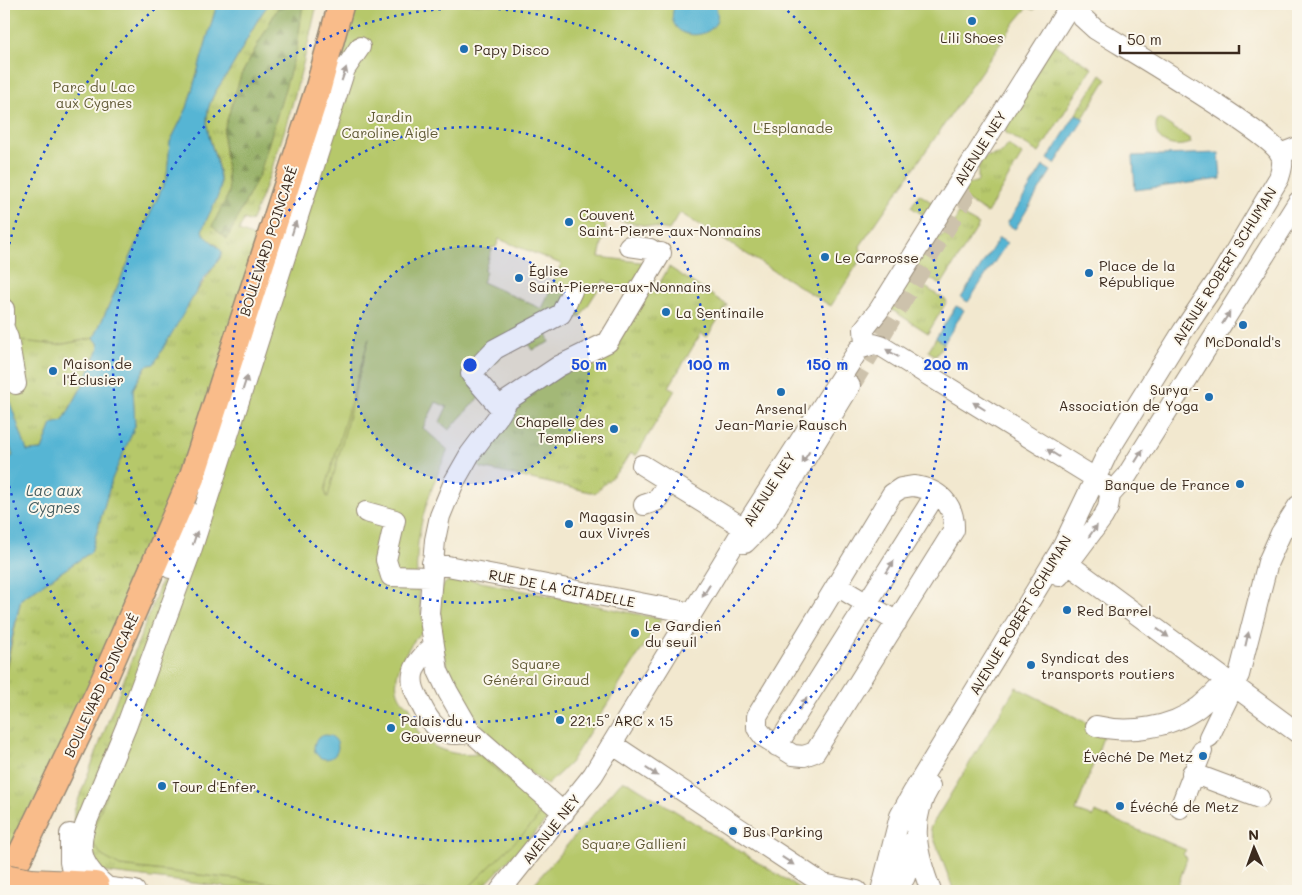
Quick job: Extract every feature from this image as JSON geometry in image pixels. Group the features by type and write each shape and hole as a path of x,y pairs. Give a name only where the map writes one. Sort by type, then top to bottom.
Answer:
{"highway":[{"path":"4,878 11,889 102,887"}],"main road":[{"name":"BOULEVARD POINCARÉ","path":"11,889 118,650 192,477 318,89 341,4"}],"street":[{"path":"1073,4 1088,24 1221,108 1266,140 1289,151"},
{"name":"AVENUE NEY","path":"502,887 564,813 612,744 841,374 859,349 865,345 864,329 879,310 1073,4"},
{"path":"135,891 102,887 91,874 82,852 80,840 126,728 191,551 345,69 360,47"},
{"name":"AVENUE ROBERT SCHUMAN","path":"882,891 900,816 1063,546 1108,452 1183,331 1221,275 1279,178 1289,151"},
{"name":"AVENUE ROBERT SCHUMAN","path":"896,891 905,877 920,805 926,792 1067,563 1103,517 1108,508 1110,495 1126,476 1298,202"},
{"path":"564,813 471,732 441,678 433,647 429,613 431,570 440,516 454,482 470,454 508,400 559,366 608,342 660,254 650,249 629,246"},
{"path":"502,410 471,374 495,349 561,314 572,291"},
{"path":"4,309 4,322"},
{"path":"4,328 8,338 16,384"},
{"path":"865,345 881,346 1095,478 1106,486 1110,495"},
{"path":"725,561 768,521 850,386"},
{"path":"642,465 744,528"},
{"name":"BOULEVARD POINCARÉ","path":"102,887 72,871 69,837 76,812 106,742 177,550 192,477"},
{"path":"644,505 656,501 669,482"},
{"path":"913,486 936,495 951,506 954,530 897,622 814,752 804,756 793,755 777,746 764,737 757,728 757,716 892,494 901,488 913,486"},
{"path":"777,746 936,495"},
{"path":"1180,808 1192,774 1231,683 1268,562 1281,533 1298,506"},
{"name":"RUE DE LA CITADELLE","path":"366,512 395,520 386,560 391,576 431,570 692,613"},
{"path":"1067,563 1298,733"},
{"path":"836,586 897,622"},
{"path":"433,647 423,655 412,676 412,685 426,718 442,732 461,735 471,732"},
{"path":"1096,726 1140,729 1181,718 1231,683"},
{"path":"612,744 823,884 857,891"},
{"path":"1192,774 1259,798"},
{"path":"916,828 916,846 931,891"}],"green space":[{"name":"Parc du Lac aux Cygnes","path":"4,4 217,4 187,108 170,142 167,177 94,338 58,345 21,341 4,330"},
{"path":"269,4 317,4 297,87 272,169 251,222 244,219 239,231 262,240 188,461 75,732 11,848 4,852 4,679 21,599 91,552 112,479 135,426 133,389 146,366 220,258 217,245 207,239 202,231 220,189 219,170 207,125 208,109 214,95"},
{"path":"280,4 303,4 297,48 260,173 227,239 212,226 229,193 223,133 241,75"},
{"path":"341,4 1039,4 1034,10 1028,7 1016,21 860,246 862,257 831,306 680,213 669,230 605,218 604,225 606,226 599,257 648,263 629,295 604,280 581,316 546,332 550,342 532,350 526,340 499,357 500,359 483,371 500,397 479,397 449,430 440,422 447,407 436,402 423,428 448,450 427,502 418,543 417,575 424,630 404,657 399,669 397,690 401,700 410,707 416,728 427,741 451,753 478,754 538,807 537,818 532,824 465,891 342,891 120,866 102,856 90,839 209,512","holes":["499,239 561,264 542,309 482,282 492,249 490,248 496,247","369,338 328,497 327,497 325,490"]},
{"path":"1053,43 1092,68 1039,153 1006,133 1005,128 1008,119 1020,109 1021,96"},
{"path":"1101,74 1107,79 1083,118 1076,114"},
{"path":"1160,119 1190,139 1191,143 1171,145 1160,139 1156,128 1157,121"},
{"path":"1008,145 1022,155 987,213 960,196 967,185 978,181 978,166 985,157 1002,153"},
{"path":"919,194 939,207 931,220 911,207"},
{"path":"408,208 328,499 120,866 342,891 258,891 103,872 73,832 74,811 203,472 370,314"},
{"path":"958,213 979,225 941,285 913,269 931,240 949,231"},
{"path":"669,267 727,305 707,337 701,333 669,387 675,390 636,456 630,453 620,469 595,493 481,468 473,460 510,404 611,346 651,279 658,286"},
{"path":"908,276 947,301 928,333 889,308"},
{"path":"4,330 58,345 94,338 99,348 84,383 63,421 52,424 42,450 27,451 4,461"},
{"path":"936,338 944,343 936,356 928,351"},
{"name":"Square Général Giraud","path":"457,577 661,619 570,763 547,785 506,752 487,733 471,712 458,690 448,666 441,641 439,613 440,591 442,587 445,583"},
{"path":"1016,687 1105,732 1076,811 1093,817 1095,812 1186,850 1183,854 1187,858 1176,891 954,891 930,828"},
{"path":"481,748 545,808 547,820 479,891 465,891 537,807 473,750"},
{"name":"Square Gallieni","path":"624,781 804,891 528,891 620,783"}],"water":[{"name":"Lac aux Cygnes","path":"217,4 269,4 214,95 208,109 208,134 219,170 220,189 202,231 222,252 220,258 203,280 154,364 146,366 133,389 135,426 112,479 91,552 21,599 4,672 4,461 13,456 4,427 4,385 27,451 42,450 52,424 63,421 84,383 99,348 94,338 167,177 170,142 187,108"},
{"path":"675,4 715,4 717,17 713,27 705,33 695,35 684,33 676,27 672,18"},
{"path":"1076,114 1084,119 1055,164 1048,159"},
{"path":"1219,153 1221,179 1135,190 1133,156"},
{"path":"1043,166 1051,171 1015,229 1007,224"},
{"path":"999,238 1007,243 968,302 961,298"},
{"path":"956,306 964,310 944,343 936,338"},
{"path":"326,735 334,739 338,747 334,755 326,759 318,755 314,747 318,739"}],"tunnel":[{"path":"850,386 964,198 947,186"}],"place":[{"name":"Lili Shoes","path":"972,21"},
{"name":"Papy Disco","path":"464,49"},
{"name":"Couvent Saint-Pierre-aux-Nonnains","path":"569,222"},
{"name":"Le Carrosse","path":"825,257"},
{"name":"Place de la République","path":"1089,273"},
{"name":"Église Saint-Pierre-aux-Nonnains","path":"519,278"},
{"name":"La Sentinaile","path":"666,312"},
{"name":"McDonald's","path":"1243,325"},
{"name":"Maison de l'Éclusier","path":"53,371"},
{"name":"Arsenal Jean-Marie Rausch","path":"781,392"},
{"name":"Surya - Association de Yoga","path":"1209,397"},
{"name":"Chapelle des Templiers","path":"614,429"},
{"name":"Banque de France","path":"1240,484"},
{"name":"Magasin aux Vivres","path":"569,524"},
{"name":"Red Barrel","path":"1067,610"},
{"name":"Le Gardien du seuil","path":"635,633"},
{"name":"Syndicat des transports routiers","path":"1031,665"},
{"name":"221.5° ARC x 15","path":"560,720"},
{"name":"Palais du Gouverneur","path":"391,728"},
{"name":"Évêché De Metz","path":"1203,756"},
{"name":"Tour d'Enfer","path":"162,786"},
{"name":"Évéché de Metz","path":"1120,806"},
{"name":"Bus Parking","path":"733,831"}],"park label":[{"name":"Jardin Caroline Aigle","path":"390,124"},
{"name":"L'Esplanade","path":"793,127"}]}
